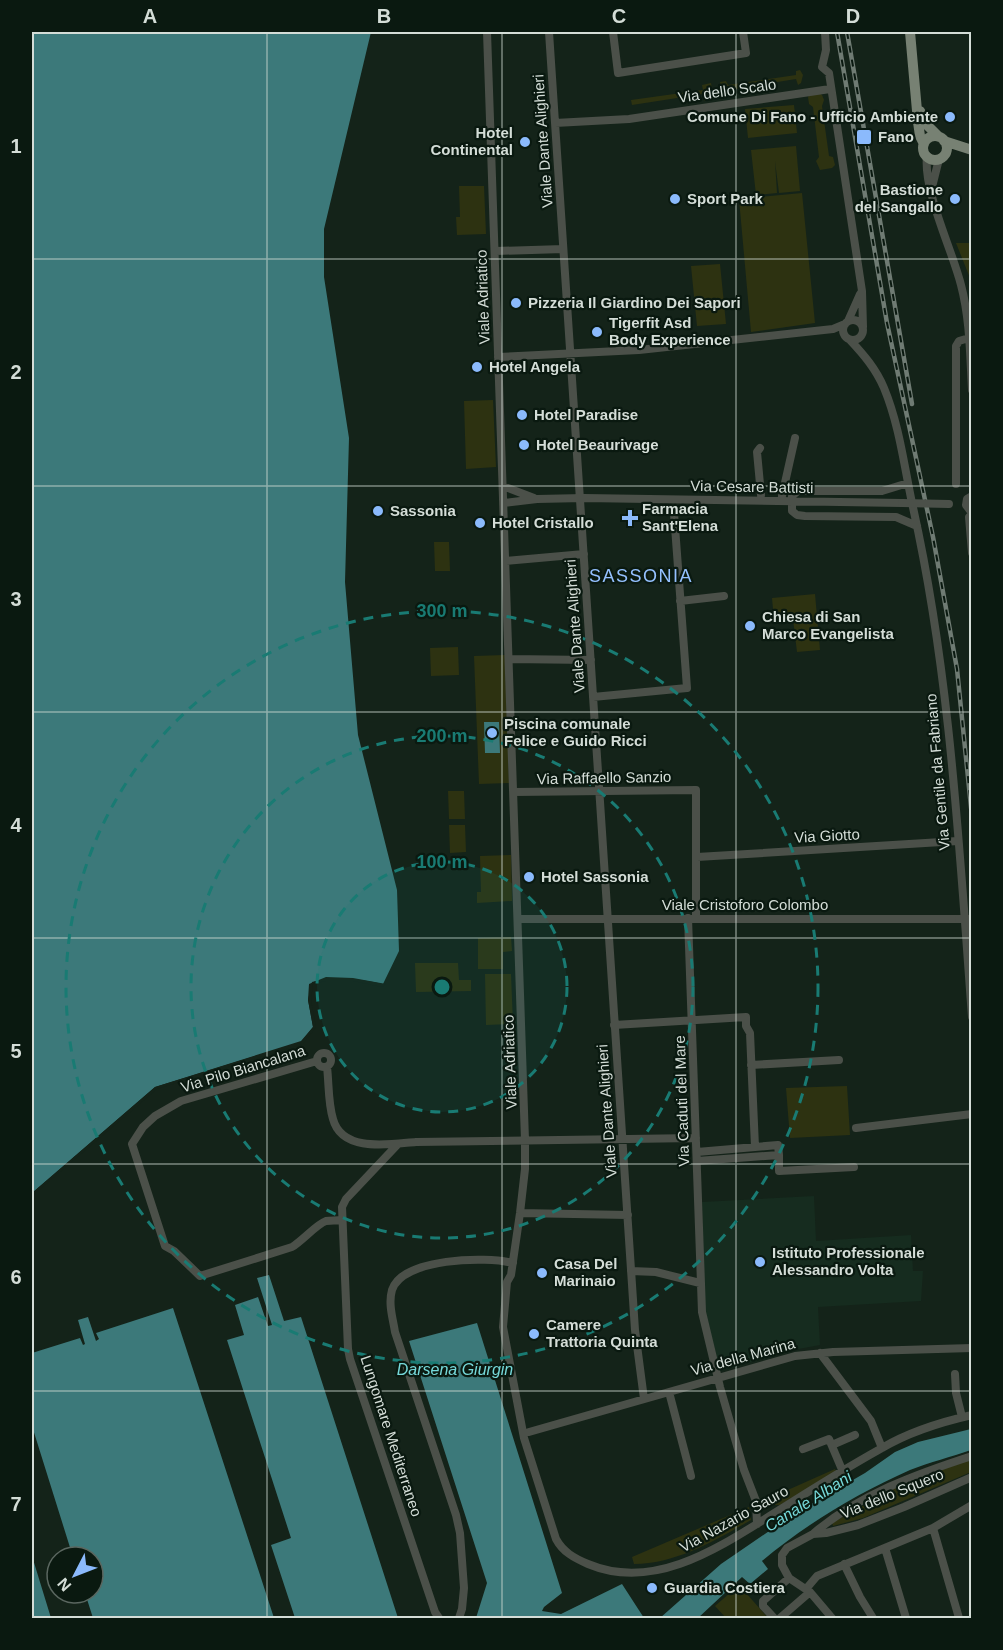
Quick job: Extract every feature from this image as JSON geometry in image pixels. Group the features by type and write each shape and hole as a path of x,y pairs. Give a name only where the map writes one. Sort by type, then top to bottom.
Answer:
{"main road":[{"path":"910,32 920,136 924,144"},
{"path":"917,105 925,123 947,147 942,158"},
{"path":"928,138 942,139 971,150 932,160 923,150 928,138"}],"street":[{"name":"Viale Adriatico","path":"488,32 525,1140 520,1213 502,1321 524,1438 556,1539 564,1551"},
{"name":"Viale Dante Alighieri","path":"549,32 635,1330 644,1399"},
{"path":"614,32 618,73 746,53 743,32"},
{"path":"817,330 848,339 859,339 863,331 862,291 829,73 822,67 826,50 825,32"},
{"name":"Via dello Scalo","path":"555,123 628,119 830,89"},
{"path":"927,156 926,166 931,190 961,286 969,338 972,390"},
{"path":"931,190 942,158"},
{"path":"496,251 563,249"},
{"path":"848,339 843,331 862,291"},
{"path":"498,357 639,350 833,329 855,320 863,331"},
{"name":"Via Gentile da Fabriano","path":"863,331 866,358"},
{"path":"956,484 956,346 959,341 969,338"},
{"name":"Via Gentile da Fabriano","path":"848,339 866,358 879,377 892,410 929,584 941,666 972,1017"},
{"path":"782,496 795,438"},
{"path":"760,448 757,452 761,495"},
{"path":"908,483 882,491 798,491 793,493 792,511 797,515 896,517 917,526"},
{"name":"Via Cesare Battisti","path":"503,486 537,499"},
{"path":"972,496 967,499 966,505 972,514 969,517 972,553"},
{"name":"Via Cesare Battisti","path":"504,503 537,499 580,498 966,505"},
{"path":"593,697 687,687 672,500"},
{"path":"506,561 584,554"},
{"path":"680,601 724,596"},
{"path":"509,659 591,660"},
{"name":"Via Raffaello Sanzio","path":"514,792 696,790"},
{"name":"Via Caduti del Mare","path":"696,790 697,857 692,918 693,1021 702,1312 717,1378 744,1470 756,1501 757,1524"},
{"name":"Via Giotto","path":"697,857 958,841"},
{"name":"Viale Cristoforo Colombo","path":"518,919 972,919"},
{"path":"614,1025 746,1017 746,1026 750,1033 755,1147"},
{"path":"752,1065 838,1060"},
{"name":"Via Pilo Biancalana","path":"342,1220 325,1222 317,1226 292,1247 200,1276 165,1245 132,1144 143,1127 155,1116 181,1101 317,1061 320,1066 327,1067 333,1119 337,1128 346,1137 358,1143 398,1143"},
{"path":"856,1128 972,1114"},
{"path":"398,1143 696,1138"},
{"name":"Lungomare Mediterraneo","path":"398,1143 346,1199 342,1208 348,1349 435,1612 439,1618"},
{"path":"697,1156 778,1145 779,1171 854,1167"},
{"path":"697,1156 778,1155"},
{"path":"520,1213 628,1215"},
{"path":"459,1618 464,1588 460,1533 452,1499 395,1332 391,1308 392,1290 398,1280 406,1274 431,1265 488,1259 513,1263"},
{"path":"631,1271 656,1272 700,1284"},
{"name":"Via della Marina","path":"528,1432 795,1356 820,1353 972,1348"},
{"path":"820,1353 871,1421 882,1448"},
{"path":"955,1374 956,1393 962,1417"},
{"path":"669,1392 690,1476"},
{"name":"Via Nazario Sauro","path":"564,1551 582,1561 623,1573 651,1572 673,1567 757,1524 882,1448 915,1432 972,1414"},
{"path":"832,1445 855,1435"},
{"path":"803,1449 829,1439 843,1472"},
{"path":"813,1534 846,1509 912,1476 972,1456"},
{"name":"Via dello Squero","path":"789,1578 782,1564 782,1556 787,1548 813,1534 858,1525 972,1476"},
{"path":"756,1501 770,1510 778,1510"},
{"path":"780,1618 808,1591 817,1576 933,1528 972,1505"},
{"path":"933,1528 959,1618"},
{"path":"885,1548 906,1618"},
{"path":"844,1564 873,1618"},
{"path":"774,1618 763,1606 763,1601 789,1578 808,1591 832,1618"}],"shaded area":[{"path":"800,70 803,75 798,85 796,79 728,90 729,96 723,95 720,82 726,81 728,85 796,75 796,71"},
{"path":"711,83 713,94 704,101 703,94 632,105 631,100 703,90 702,85"},
{"path":"818,92 824,100 822,106 829,156 833,157 835,165 832,168 820,170 816,161 819,157 813,107 809,104 808,97"},
{"path":"794,105 797,133 748,138 745,109"},
{"path":"796,146 800,191 779,193 775,161 777,193 756,195 751,150"},
{"path":"459,186 484,186 486,234 457,235 456,217 460,217"},
{"path":"802,193 815,323 751,332 739,199"},
{"path":"956,243 971,243 971,287 970,278"},
{"path":"720,264 726,324 697,326 691,266"},
{"path":"493,400 496,467 466,469 464,401"},
{"path":"434,542 449,542 450,571 435,571"},
{"path":"815,594 820,650 797,652 793,619 774,620 772,598"},
{"path":"458,647 459,675 431,676 430,648"},
{"path":"505,655 509,783 479,784 474,656"},
{"path":"448,791 464,791 465,819 449,819"},
{"path":"449,825 465,825 466,852 450,853"},
{"path":"511,855 512,901 477,903 477,892 481,892 480,856"},
{"path":"511,937 512,951 503,952 503,969 478,969 478,938"},
{"path":"415,963 458,963 459,980 471,980 471,991 416,992"},
{"path":"485,974 511,974 513,1024 486,1025"},
{"path":"847,1086 850,1135 790,1138 786,1088"},
{"path":"814,1196 816,1241 911,1235 913,1271 923,1271 921,1301 818,1307 820,1345 793,1350 720,1371 705,1309 702,1202"},
{"path":"971,1459 971,1472 863,1518 833,1526 832,1523 915,1477"},
{"path":"835,1469 836,1472 780,1505 771,1505 763,1501"},
{"path":"749,1507 751,1520 710,1543 665,1560 634,1564 632,1557"},
{"path":"739,1585 768,1618 726,1618 715,1606"}],"water":[{"path":"32,32 371,32 324,229 324,277 349,438 345,582 358,735 397,890 399,951 383,984 338,978 312,982 308,1000 313,1027 301,1042 155,1087 32,1193"},
{"path":"484,722 499,722 500,753 485,753"},
{"path":"269,1275 284,1321 301,1317 398,1618 295,1618 271,1545 291,1538 227,1340 244,1335 235,1305 258,1297 268,1326 272,1325 257,1278"},
{"path":"173,1308 274,1618 93,1618 89,1605 105,1605 105,1545 69,1545 32,1426 32,1353 80,1338 83,1345 85,1344 78,1320 88,1317 96,1341 99,1339 96,1333"},
{"name":"Darsena Giurgin","path":"477,1323 562,1593 542,1611 561,1614 622,1584 644,1618 476,1618 487,1583 409,1341"},
{"path":"971,1429 971,1450 910,1470 833,1510 796,1534 762,1561 768,1569 750,1584 742,1577 698,1618 660,1618 721,1564 794,1514 865,1473 895,1452 918,1442"},
{"path":"32,1556 45,1605 47,1605 51,1618 32,1618"}],"pier":[{"path":"326,977 353,978 386,984 382,987 353,981 326,981 313,984 311,1000 316,1027 303,1044 157,1089 32,1196 32,1193 155,1087 301,1041 313,1027 308,1000 309,984"}],"railway":[{"path":"837,32 887,323 933,537 957,669 972,817"},
{"path":"847,32 912,404"}],"place":[{"name":"Comune Di Fano - Ufficio Ambiente","path":"950,117"},
{"name":"Fano","path":"864,137"},
{"name":"Hotel Continental","path":"525,142"},
{"name":"Sport Park","path":"675,199"},
{"name":"Bastione del Sangallo","path":"955,199"},
{"name":"Pizzeria Il Giardino Dei Sapori","path":"516,303"},
{"name":"Tigerfit Asd Body Experience","path":"597,332"},
{"name":"Hotel Angela","path":"477,367"},
{"name":"Hotel Paradise","path":"522,415"},
{"name":"Hotel Beaurivage","path":"524,445"},
{"name":"Sassonia","path":"378,511"},
{"name":"Farmacia Sant'Elena","path":"630,518"},
{"name":"Hotel Cristallo","path":"480,523"},
{"name":"Chiesa di San Marco Evangelista","path":"750,626"},
{"name":"Piscina comunale Felice e Guido Ricci","path":"492,733"},
{"name":"Hotel Sassonia","path":"529,877"},
{"name":"Istituto Professionale Alessandro Volta","path":"760,1262"},
{"name":"Casa Del Marinaio","path":"542,1273"},
{"name":"Camere Trattoria Quinta","path":"534,1334"},
{"name":"Guardia Costiera","path":"652,1588"}],"district":[{"name":"SASSONIA","path":"641,576"}],"water label":[{"name":"Canale Albani","path":"808,1501"}]}
